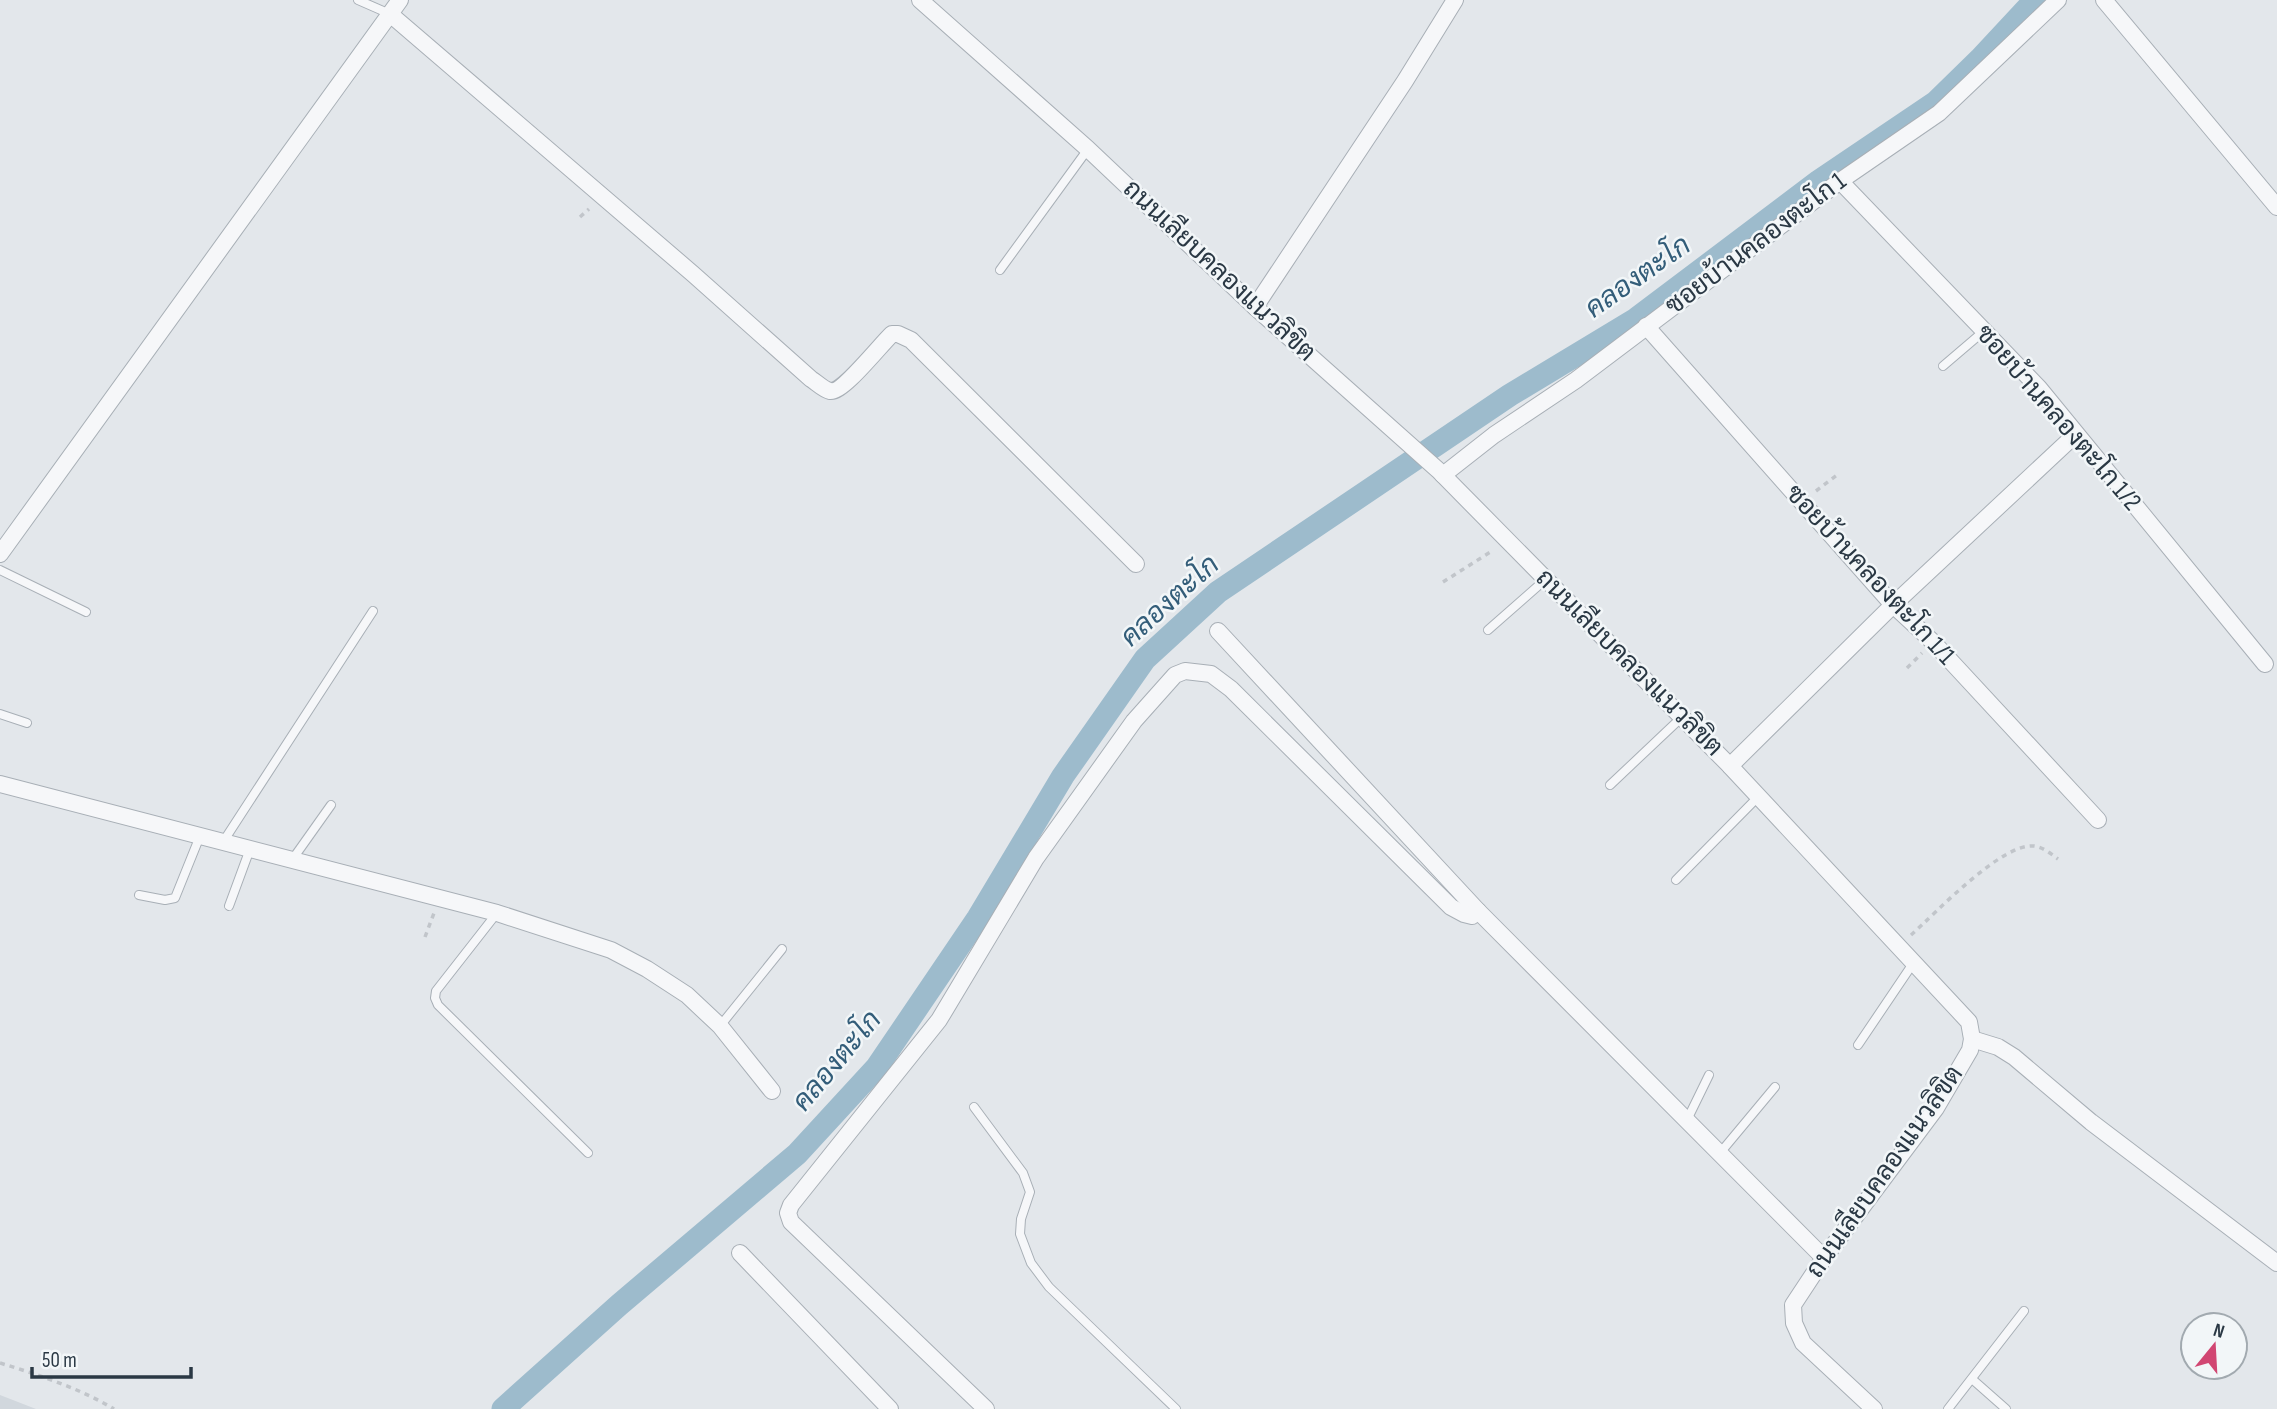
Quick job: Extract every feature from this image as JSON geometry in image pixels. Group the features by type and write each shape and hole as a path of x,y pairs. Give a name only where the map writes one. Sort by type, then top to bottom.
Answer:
{"street":[{"path":"0,554 400,0"},
{"name":"ถนนเลียบคลองแนวลิขิต","path":"920,0 1088,149 1255,307 1441,472 1731,766 1969,1022 1972,1039 1970,1050 1936,1108 1824,1258 1793,1305 1794,1323 1802,1343 1874,1409"},
{"path":"1255,307 1405,81 1455,0"},
{"name":"ซอยบ้านคลองตะโก 1","path":"1441,472 1576,380 1840,181 1939,113 2059,0"},
{"path":"2104,0 2277,206"},
{"path":"390,14 811,379 829,391 838,391 892,334 911,340 1136,564"},
{"name":"ซอยบ้านคลองตะโก 1/2","path":"1840,181 2039,388 2265,664"},
{"name":"ซอยบ้านคลองตะโก 1/1","path":"1646,326 1893,606 1933,642 2098,820"},
{"path":"1731,766 1893,606 2076,434"},
{"path":"1218,631 1478,911 1824,1258"},
{"path":"986,1409 791,1222 788,1213 791,1205 939,1020 1036,858 1134,720 1175,675 1185,671 1211,674 1231,689 1451,907 1472,916 1478,911"},
{"path":"0,784 498,914 611,950 648,969 687,995 719,1026 772,1091"},
{"path":"1972,1039 1998,1047 2014,1057 2091,1122 2277,1263"},
{"path":"740,1253 890,1409"}],"lane":[{"path":"358,0 390,14"},
{"path":"1000,270 1088,149"},
{"path":"1943,366 1984,331"},
{"path":"0,570 86,612"},
{"path":"1488,630 1546,579"},
{"path":"223,842 373,611"},
{"path":"0,714 27,723"},
{"path":"1610,785 1682,717"},
{"path":"1675,880 1759,796"},
{"path":"292,860 331,805"},
{"path":"139,895 166,900 175,898 200,836"},
{"path":"229,906 250,849"},
{"path":"498,914 436,991 435,998 438,1005 588,1153"},
{"path":"719,1026 782,949"},
{"path":"1858,1045 1914,962"},
{"path":"1687,1120 1709,1076"},
{"path":"1720,1153 1775,1087"},
{"path":"974,1107 1023,1172 1030,1192 1021,1219 1020,1234 1031,1263 1049,1287 1176,1409"},
{"path":"1948,1409 2024,1311"},
{"path":"1972,1378 2006,1409"}],"path":[{"path":"1801,503 1837,475"},
{"path":"1443,582 1508,540"},
{"path":"1899,946 1991,864 2009,853 2024,846 2038,846 2058,859"},
{"path":"425,937 440,899"},
{"path":"0,1363 71,1388 114,1409"}],"shaded area":[{"path":"0,1395 36,1409 0,1409"}],"waterway":[{"name":"คลองตะโก","path":"503,1409 619,1305 797,1154 877,1067 978,918 1063,776 1145,659 1218,592 1510,395 1636,319 1819,181 1936,102 2035,0"}]}
